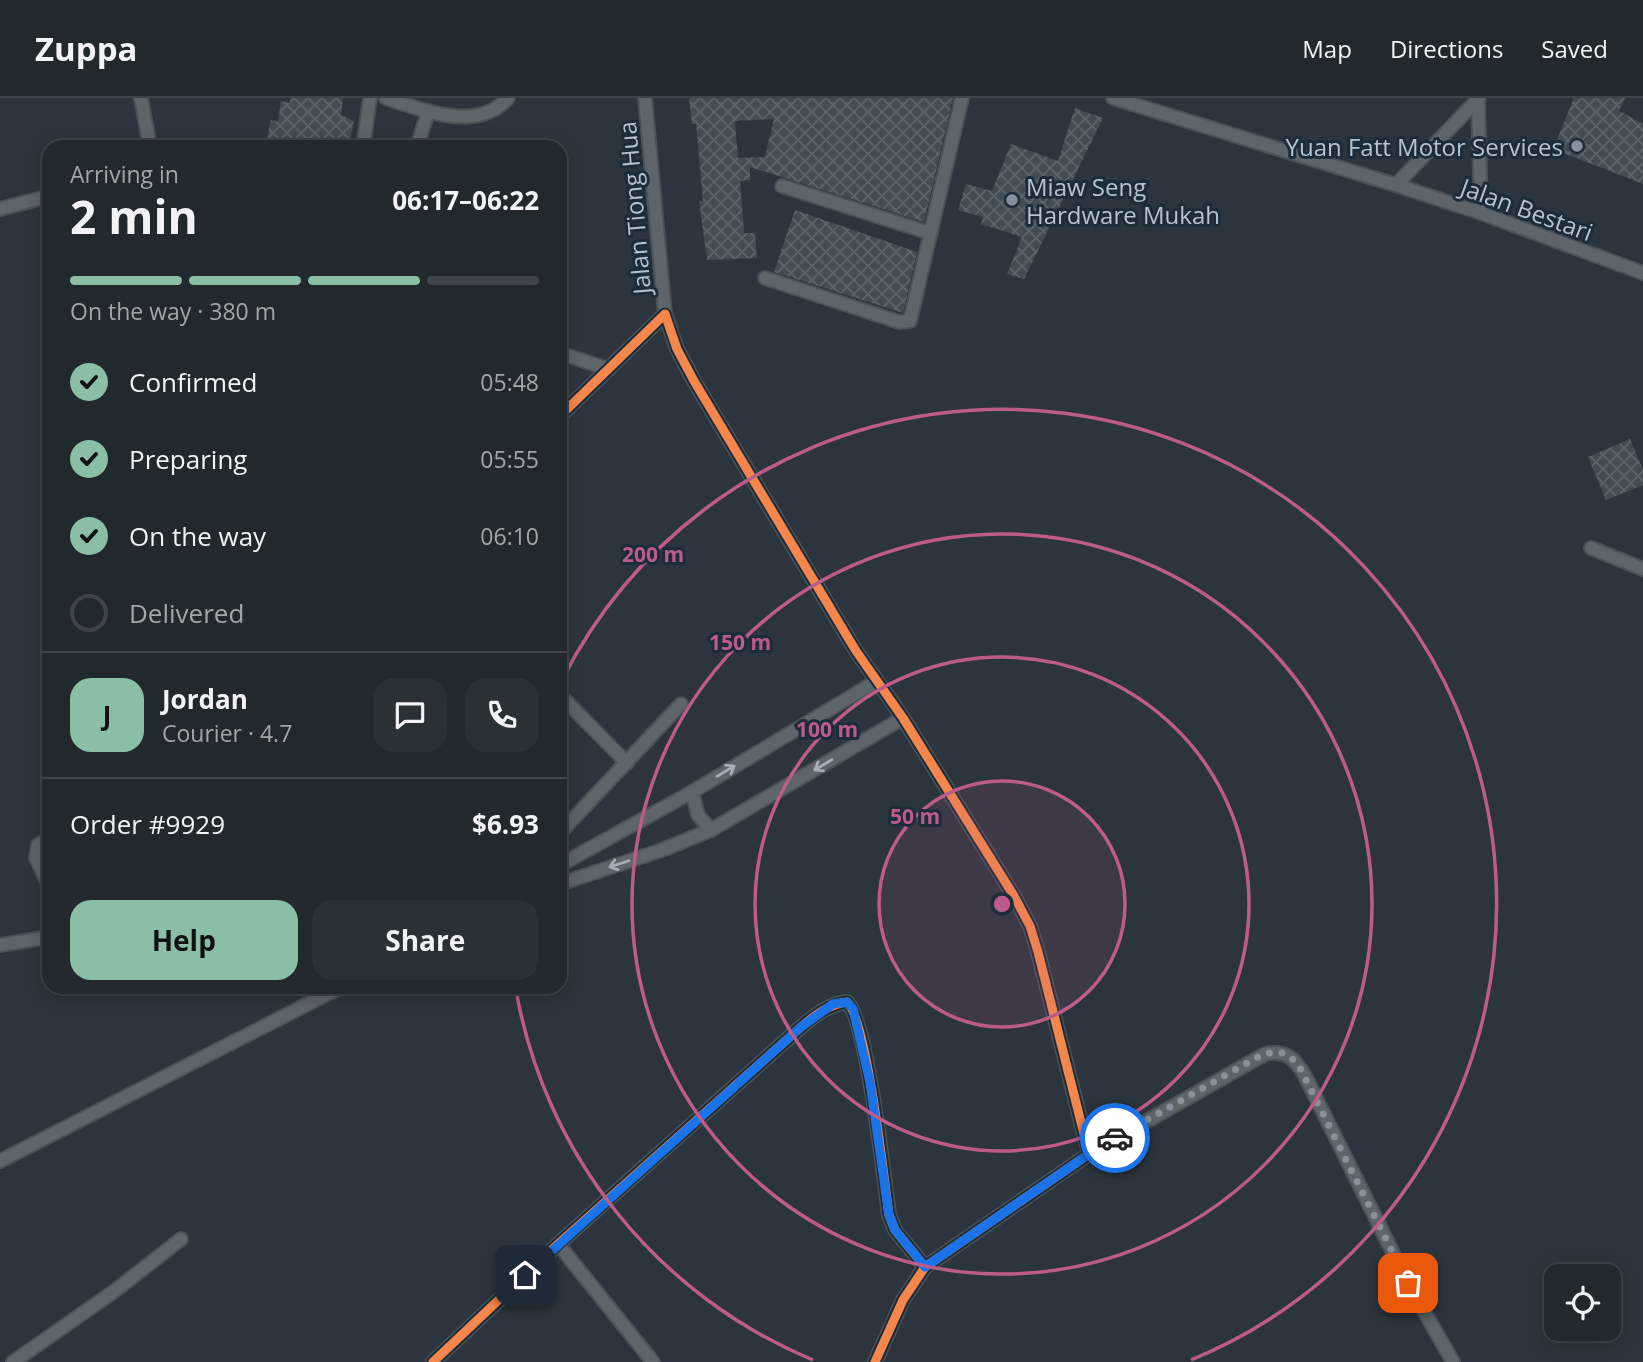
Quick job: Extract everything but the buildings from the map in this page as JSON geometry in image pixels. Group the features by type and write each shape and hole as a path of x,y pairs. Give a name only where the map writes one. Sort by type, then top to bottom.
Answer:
{"street":[{"path":"141,98 149,140"},
{"path":"364,140 370,98"},
{"path":"386,98 428,112 468,117 495,109 508,98"},
{"name":"Jalan Tiong Hua","path":"645,98 665,314 684,365 877,681 1014,896 1030,926 1046,979 1089,1154"},
{"path":"765,278 906,323 910,321 962,98"},
{"name":"Jalan Bestari","path":"1113,98 1481,213 1643,273"},
{"path":"1396,185 1479,99"},
{"path":"1479,99 1481,213"},
{"path":"419,140 428,112"},
{"path":"782,186 930,233"},
{"path":"0,209 42,198"},
{"path":"567,409 665,314"},
{"path":"567,355 608,369"},
{"path":"1591,548 1643,569"},
{"path":"567,861 692,792 877,681"},
{"path":"567,702 627,763"},
{"path":"567,826 681,704"},
{"path":"567,882 662,850 711,830 903,718"},
{"path":"692,792 698,815 711,830"},
{"path":"42,843 38,845 36,858 42,871"},
{"path":"0,945 42,938"},
{"path":"0,1161 327,994"},
{"path":"433,1362 558,1244 811,1018 833,1004 847,1002 856,1016 868,1070 889,1215 895,1230 925,1267"},
{"path":"874,1362 903,1300 925,1267 1089,1154 1265,1054 1282,1051 1299,1066 1408,1283 1453,1362"},
{"path":"13,1362 116,1290 181,1239"},
{"path":"558,1244 653,1362"}],"cycle path":[{"path":"567,409 665,314 677,349 694,381 856,651 903,718 1030,926 1089,1154 925,1267 903,1300 875,1362"},
{"path":"433,1362 558,1244 801,1027 822,1011 840,1003 847,1002 854,1015 868,1068 889,1215 895,1230 925,1267"}],"way so far":[{"path":"1115,1138 1256,1058 1282,1051 1299,1066 1408,1283"}],"place":[{"name":"Yuan Fatt Motor Services","path":"1577,146"},
{"name":"Miaw Seng Hardware Mukah","path":"1012,200"}],"route":[{"path":"525,1275 811,1018 833,1004 847,1002 853,1009 870,1082 889,1215 895,1230 925,1267 1115,1138"}]}
